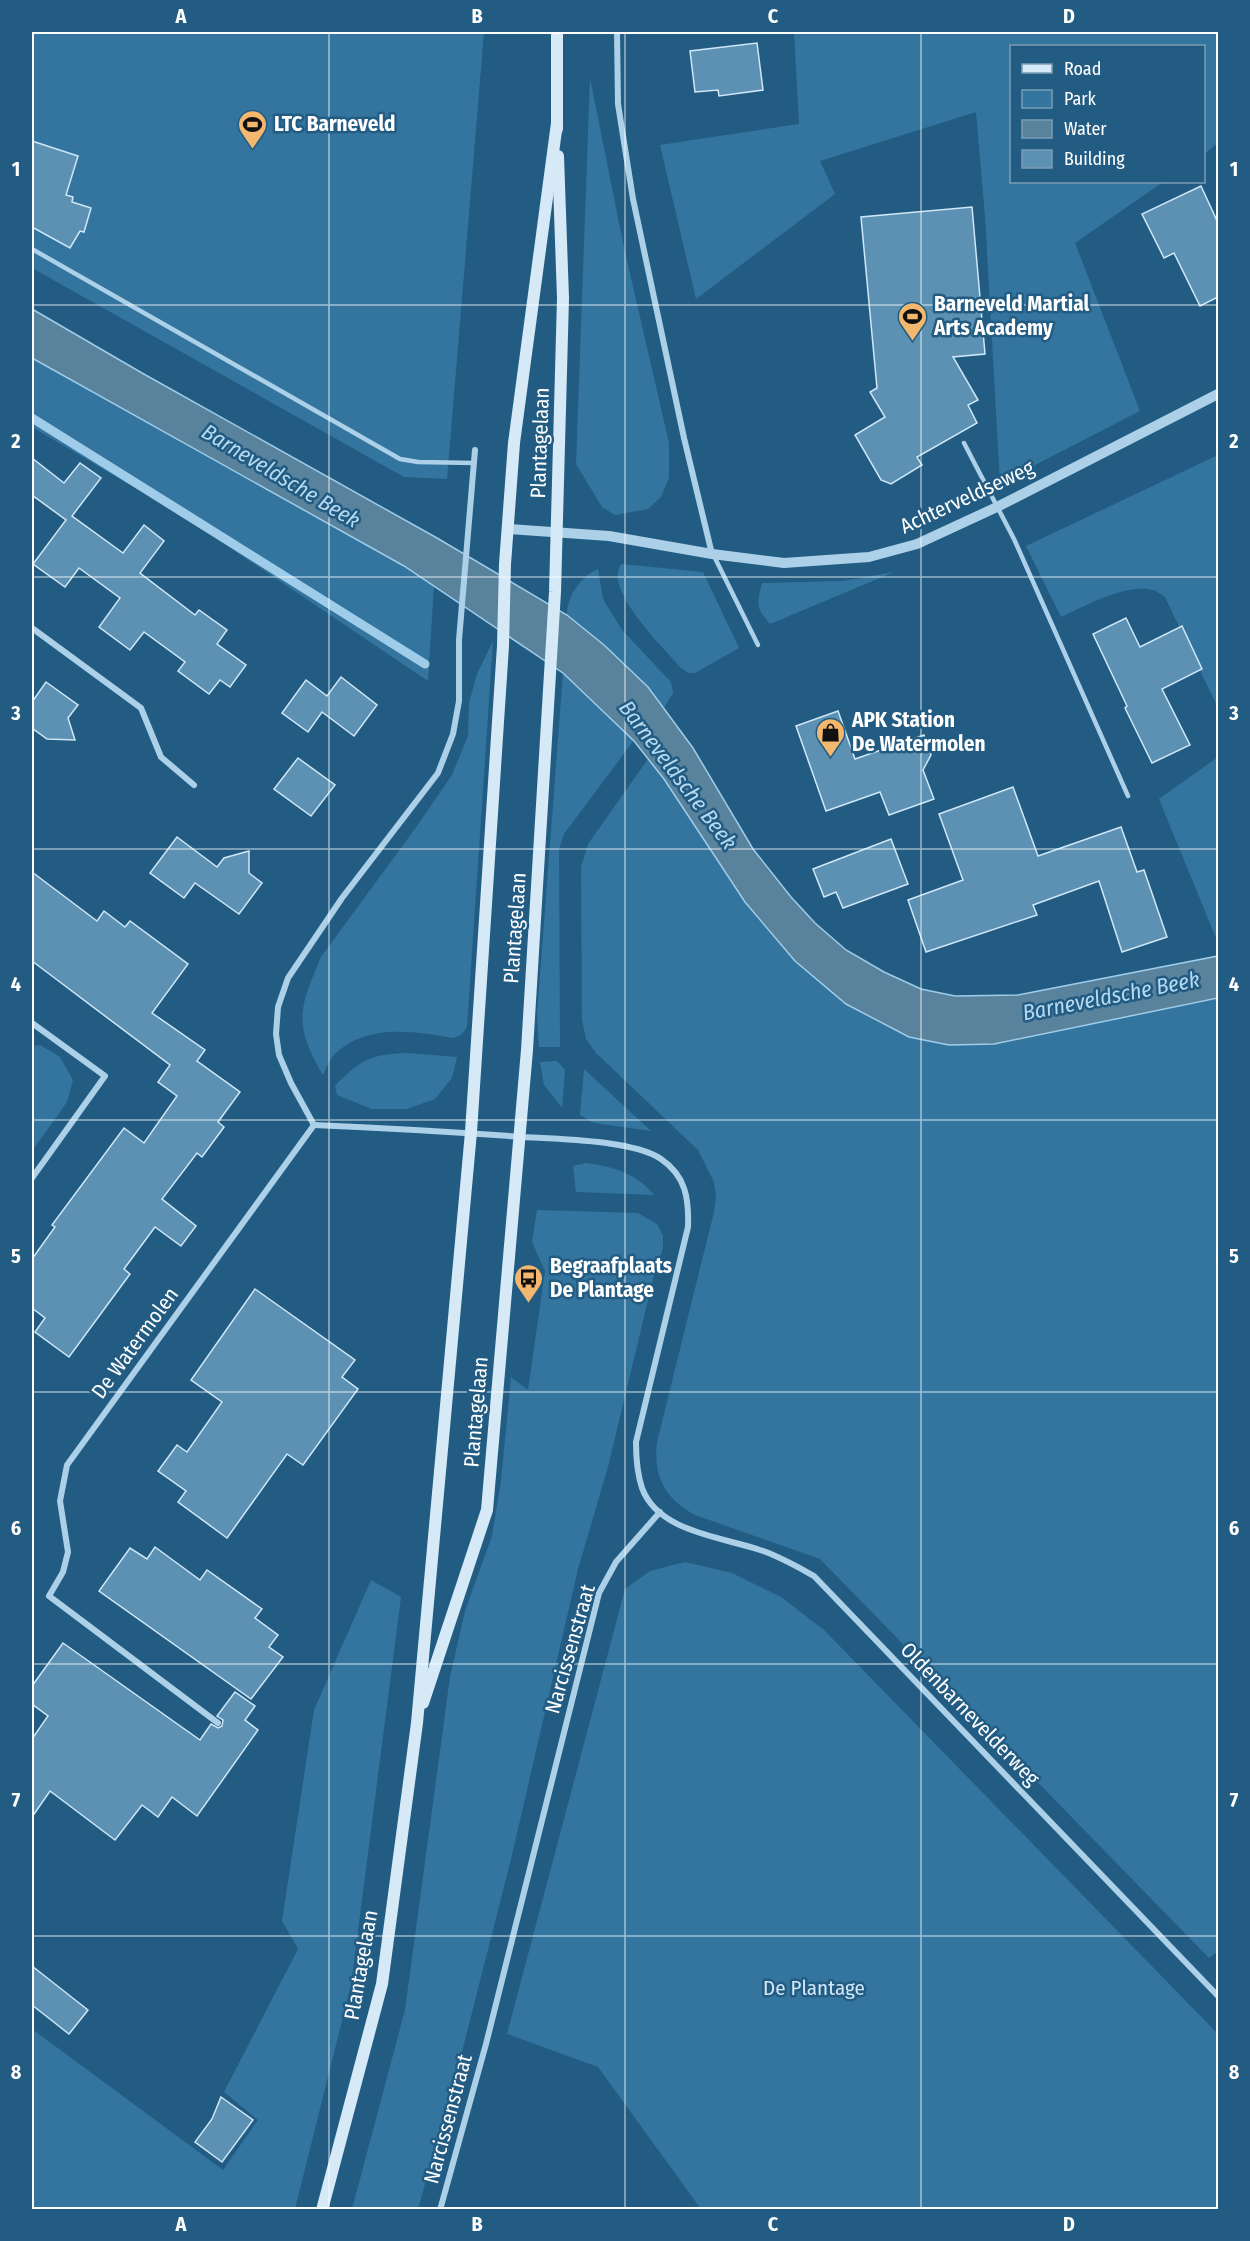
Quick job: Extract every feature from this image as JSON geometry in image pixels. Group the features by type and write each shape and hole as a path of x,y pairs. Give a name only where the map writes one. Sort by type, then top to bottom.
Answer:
{"main road":[{"name":"Plantagelaan","path":"417,1723 487,1510 520,1136 557,533 563,298 557,123 557,32"},
{"name":"Plantagelaan","path":"322,2210 382,1984 417,1723 471,1132 504,646 505,564 514,443 557,123"}],"street":[{"path":"617,32 618,104 633,199 684,438 712,554"},
{"name":"Achterveldseweg","path":"509,530 609,536 712,554 784,563 869,557 917,544 997,507 1218,394"},
{"path":"475,450 459,639 459,701 453,734 438,773 342,898 288,978 278,1006 276,1034 279,1055 314,1125 569,1139 643,1149 662,1159 677,1173 689,1203 687,1233 636,1442 637,1468 642,1490 660,1512"},
{"path":"32,628 141,708 161,757 194,785"},
{"path":"32,1023 105,1076 32,1178"},
{"name":"De Watermolen","path":"218,1723 49,1596 63,1572 69,1552 60,1501 63,1479 67,1465 314,1125"},
{"name":"Oldenbarnevelderweg","path":"660,1512 684,1528 761,1550 814,1576 1216,1988 1218,1996"},
{"name":"Narcissenstraat","path":"440,2210 486,2044 599,1593 616,1562 660,1512"}],"lane":[{"path":"32,249 400,459 418,462 474,463"},
{"path":"964,443 1014,538 1128,796"},
{"path":"712,554 758,645"}],"green space":[{"name":"LTC Barneveld","path":"32,32 484,32 447,479 404,477 32,268"},
{"path":"794,32 1218,32 1218,143 1205,153 1205,45 1010,45 1010,183 1162,183 1075,243 1140,411 1000,483 985,216 976,112 820,161 835,194 696,299 660,145 799,124"},
{"path":"590,78 623,243 669,443 669,478 661,497 648,509 615,515 602,507 576,464"},
{"path":"32,358 434,585 428,681 186,518 32,427"},
{"path":"1218,455 1218,708 1165,597 1153,590 1131,590 1106,597 1061,617 1026,546"},
{"path":"621,564 703,572 739,648 695,673 682,669 650,634 628,603 621,589 618,575"},
{"path":"598,569 603,599 622,630 671,682 673,693 664,708 631,670 567,615 569,601 576,588 586,576"},
{"path":"894,572 770,624 758,605 762,583 843,581"},
{"path":"493,641 467,1027 462,1034 454,1038 423,1033 391,1032 360,1038 346,1045 334,1055 323,1075 313,1057 303,1029 302,1016 308,990 321,957 452,775 468,736 469,703 477,674"},
{"path":"563,673 634,740 564,834 559,849 560,1047 539,1047 537,1015"},
{"path":"1218,757 1218,943 1159,799"},
{"path":"648,759 664,779 745,902 795,961 994,1044 1218,998 1218,1951 1209,1958 820,1559 695,1515 676,1501 663,1485 657,1466 657,1442 714,1212 716,1196 714,1182 698,1150 596,1053 586,1039 582,1020 581,867 588,844"},
{"path":"40,1045 60,1057 73,1080 67,1102 32,1151 32,1046"},
{"path":"407,1053 457,1057 452,1078 435,1099 407,1109 372,1109 337,1095 335,1086 359,1064 375,1057"},
{"path":"557,1061 565,1070 562,1108 544,1085 540,1062"},
{"path":"584,1069 651,1131 594,1123 580,1115"},
{"path":"586,1163 624,1172 640,1181 654,1195 576,1192 573,1166"},
{"path":"537,1210 638,1213 657,1224 663,1236 663,1248 654,1275 608,1467 578,1569 512,1855 463,2048 418,2209 352,2209 405,2010 450,1677 465,1611 492,1536 501,1481 511,1377 528,1390 545,1271 532,1242"},
{"name":"De Plantage","path":"685,1562 732,1573 781,1597 824,1630 1218,2034 1218,2209 701,2209 598,2067 507,2034 625,1589 650,1571"},
{"path":"371,1580 401,1597 351,1985 295,2209 32,2209 32,2029 223,2170 258,2120 224,2092 298,1949 282,1921 314,1710"}],"water":[{"name":"Barneveldsche Beek","path":"32,309 437,538 567,615 604,645 648,687 693,748 753,849 791,897 815,923 846,950 884,972 921,989 955,996 1018,995 1218,956 1218,998 994,1044 949,1045 909,1037 846,1004 795,961 745,902 664,779 634,741 563,673 404,566 32,358"}],"building":[{"path":"757,43 763,90 719,96 718,90 695,92 690,51"},
{"path":"32,141 78,156 66,195 73,197 72,202 91,208 84,232 80,231 70,248 32,227"},
{"path":"1201,186 1218,223 1218,297 1200,306 1174,253 1164,258 1142,214"},
{"path":"972,207 985,354 953,357 978,400 968,405 977,423 917,457 922,465 891,484 881,480 855,435 885,417 870,392 877,388 861,217"},
{"path":"32,458 64,483 80,463 101,478 72,516 123,553 144,525 164,541 140,573 195,615 199,610 227,630 217,644 246,665 230,687 220,680 209,694 178,671 185,662 144,632 130,650 99,627 120,598 79,568 65,587 33,564 66,520 32,495"},
{"path":"1126,618 1140,647 1182,626 1202,669 1162,689 1190,745 1152,763 1093,634"},
{"path":"341,677 377,705 354,736 322,712 308,732 282,713 306,680 327,696"},
{"path":"46,682 78,705 68,718 75,740 47,739 32,728 32,702"},
{"path":"838,711 855,759 924,735 931,755 923,770 934,799 889,815 880,792 826,811 796,726"},
{"path":"298,758 335,785 311,816 274,789"},
{"path":"1013,787 1038,856 1121,827 1137,872 1144,870 1167,937 1122,952 1099,881 1033,905 1037,915 926,952 908,900 963,880 939,814"},
{"path":"177,837 217,867 224,858 249,851 249,873 262,883 239,914 195,883 184,898 150,873"},
{"path":"891,839 908,884 843,908 836,892 824,897 813,869"},
{"path":"32,872 97,921 104,911 125,927 130,921 188,964 152,1013 205,1050 197,1061 240,1092 218,1122 224,1127 202,1157 197,1153 162,1199 196,1226 181,1246 155,1227 124,1269 130,1274 69,1357 35,1332 45,1318 32,1308 32,1259 55,1227 52,1225 124,1128 144,1143 177,1096 158,1082 170,1065 32,961"},
{"path":"255,1289 355,1360 342,1377 358,1389 303,1465 287,1454 227,1538 178,1502 186,1491 158,1471 177,1445 187,1452 222,1402 191,1380"},
{"path":"155,1547 200,1580 207,1570 262,1609 255,1618 278,1635 269,1647 283,1657 251,1699 99,1591 130,1548 147,1559"},
{"path":"63,1643 200,1740 211,1724 218,1728 222,1726 223,1720 217,1716 235,1692 255,1706 245,1720 258,1730 197,1816 172,1797 158,1817 142,1805 115,1840 50,1791 32,1817 32,1739 48,1716 32,1704 32,1686"},
{"path":"32,1966 88,2010 69,2034 32,2005"},
{"path":"221,2097 253,2120 222,2162 195,2142 212,2119"}],"waterway":[{"path":"32,418 425,664"}],"place":[{"name":"LTC Barneveld","path":"253,150"},
{"name":"Barneveld Martial Arts Academy","path":"913,342"},
{"name":"APK Station De Watermolen","path":"831,758"},
{"name":"Begraafplaats De Plantage","path":"529,1304"}]}
